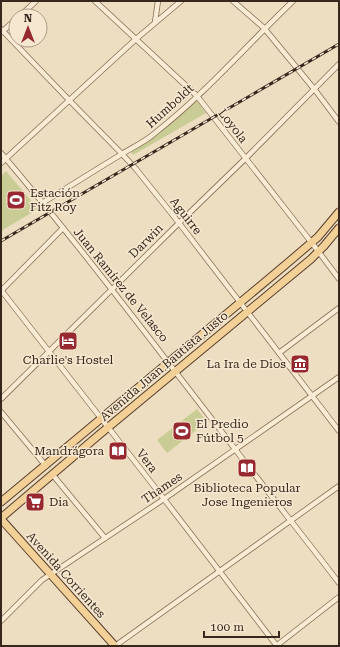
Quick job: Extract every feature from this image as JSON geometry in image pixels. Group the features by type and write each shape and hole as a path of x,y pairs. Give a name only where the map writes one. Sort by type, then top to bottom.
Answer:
{"main road":[{"name":"Avenida Juan Bautista Justo","path":"1,502 170,363 312,242 339,212"},
{"name":"Avenida Juan Bautista Justo","path":"1,519 52,474 319,252 339,228"},
{"name":"Avenida Corrientes","path":"1,519 115,646"}],"street":[{"path":"29,8 36,1"},
{"name":"Loyola","path":"95,1 197,96 312,242 339,279"},
{"path":"155,22 158,1"},
{"path":"1,163 136,39 181,1"},
{"path":"233,1 264,28 339,122"},
{"name":"Humboldt","path":"42,203 141,144 154,134 197,96 264,28 293,1"},
{"name":"Aguirre","path":"2,31 122,154 179,223 339,430"},
{"name":"Darwin","path":"1,399 246,158 339,64"},
{"name":"Juan Ramírez de Velasco","path":"1,153 112,289 339,583"},
{"path":"1,291 63,228"},
{"name":"Vera","path":"1,291 164,499 276,646"},
{"path":"279,353 339,308"},
{"name":"Thames","path":"1,621 42,580 164,499 339,377"},
{"path":"1,412 46,466"},
{"path":"52,474 105,538"},
{"path":"115,646 339,486"},
{"path":"276,646 339,597"}],"green space":[{"path":"195,101 198,102 206,113 133,155 131,152 155,136"},
{"name":"Estación Fitz Roy","path":"6,171 38,209 1,231 1,176"},
{"name":"El Predio Fútbol 5","path":"197,409 207,422 167,453 157,440"}],"railway":[{"path":"1,241 339,44"}],"place":[{"name":"Estación Fitz Roy","path":"16,200"},
{"name":"Charlie's Hostel","path":"68,341"},
{"name":"La Ira de Dios","path":"300,364"},
{"name":"El Predio Fútbol 5","path":"182,431"},
{"name":"Mandrágora","path":"118,451"},
{"name":"Biblioteca Popular Jose Ingenieros","path":"247,468"},
{"name":"Dia","path":"35,502"}]}
